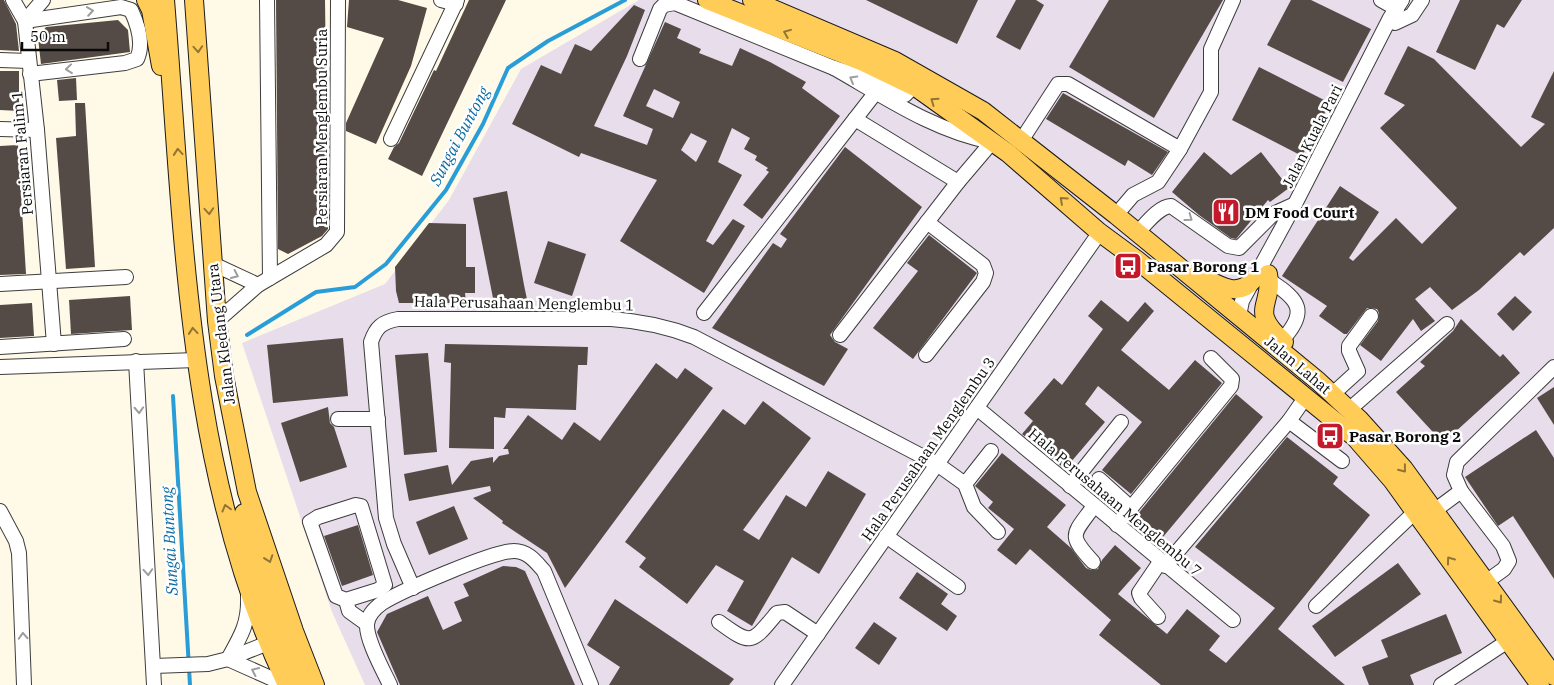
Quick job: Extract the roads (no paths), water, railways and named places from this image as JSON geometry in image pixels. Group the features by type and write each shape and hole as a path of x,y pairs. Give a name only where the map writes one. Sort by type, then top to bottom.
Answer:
{"main road":[{"path":"146,0 151,10 164,76 174,99"},
{"name":"Jalan Kledang Utara","path":"166,0 196,360 212,456 248,589 274,641 287,685"},
{"path":"170,55 174,36 174,0"},
{"name":"Jalan Kledang Utara","path":"194,0 217,321 224,376 247,492 294,631 315,685"},
{"path":"706,0 863,62 917,88 992,142 1100,232 1352,435"},
{"name":"Jalan Lahat","path":"752,0 895,60 983,111 1116,215 1318,381 1355,413 1384,445 1554,676"},
{"path":"1100,232 1109,233 1123,241 1217,313 1238,316 1241,330 1247,339 1326,404 1372,456 1415,512 1540,685"},
{"path":"1176,265 1231,289 1240,290 1264,278 1263,312 1267,322 1282,340 1336,391 1355,413"},
{"path":"236,438 234,469 274,641 301,685"}],"street":[{"name":"Persiaran Falim 1","path":"13,0 24,21 30,67 37,130 54,344"},
{"path":"24,21 42,0"},
{"path":"213,264 264,282 268,0"},
{"name":"Persiaran Menglembu Suria","path":"217,321 264,282 326,245 338,232 338,0"},
{"path":"392,139 456,2 441,0"},
{"path":"1116,215 1133,195 1158,182 1180,149 1211,92 1211,48 1233,0"},
{"path":"1380,0 1399,4"},
{"path":"1395,23 1412,15 1422,0"},
{"path":"640,59 660,9 670,3 693,8 834,68 869,79 905,95 908,92 901,80"},
{"name":"Jalan Kuala Pari","path":"1238,316 1242,300 1264,278 1395,23 1399,4"},
{"name":"Jalan Kuala Pari","path":"1264,278 1295,204 1390,18 1399,4"},
{"path":"0,60 30,67 125,63 137,59 142,50 137,22 131,10 122,7 24,21"},
{"path":"834,68 958,134 992,142 958,182 840,335"},
{"path":"1021,141 1058,84 1062,82 1180,149"},
{"path":"704,313 876,92"},
{"path":"855,119 958,182"},
{"path":"0,128 37,130"},
{"path":"1137,233 1158,212 1166,206 1171,206 1228,246 1239,248 1273,214 1295,204"},
{"path":"926,354 983,282 986,273 983,265 927,222"},
{"name":"Hala Perusahaan Menglembu 3","path":"782,685 1100,232"},
{"path":"0,284 126,277"},
{"path":"1264,278 1291,295 1298,315 1297,323 1282,340"},
{"path":"1336,391 1358,371 1349,351 1350,346 1371,316"},
{"name":"Hala Perusahaan Menglembu 1","path":"413,588 394,544 386,518 371,342 375,329 384,321 398,319 611,318 640,321 668,327 694,336 937,464"},
{"path":"1355,413 1447,324"},
{"path":"0,347 124,339"},
{"path":"1117,525 1231,386 1232,379 1229,373 1211,358"},
{"path":"0,367 196,360"},
{"path":"136,361 154,685"},
{"path":"1486,582 1504,569 1509,561 1503,546 1461,491 1454,475 1457,462 1554,367"},
{"path":"1158,617 1141,598 1139,593 1289,420 1305,398"},
{"name":"Hala Perusahaan Menglembu 7","path":"977,408 1163,564 1233,620"},
{"path":"338,419 378,418"},
{"path":"1289,420 1342,460"},
{"path":"1070,486 1121,422"},
{"path":"965,484 991,450"},
{"path":"937,464 965,484 974,506 998,532"},
{"path":"1099,478 1131,508"},
{"path":"1434,511 1461,491"},
{"path":"356,505 361,506 385,585 378,590 346,600 336,596 310,522 318,517 356,505"},
{"path":"1093,562 1077,545 1074,538 1075,532 1094,506"},
{"path":"0,511 16,540 20,553 24,685"},
{"path":"1316,606 1415,512"},
{"path":"886,536 958,587"},
{"path":"390,685 369,637 367,624 372,612 381,603 413,588 497,554 515,550 532,557 544,572 591,685"},
{"path":"228,658 244,632 249,614 248,589"},
{"path":"346,600 349,611 367,624"},
{"path":"719,622 742,639 750,640 759,634 777,613 785,612 818,634"},
{"path":"154,666 208,664 274,641"},
{"path":"1442,685 1508,641"},
{"path":"228,658 275,680 281,685"}],"waterway":[{"name":"Sungai Buntong","path":"247,335 316,292 355,287 386,264 446,190 483,124 508,68 548,41 625,0"},
{"name":"Sungai Buntong","path":"173,396 190,685"}],"place":[{"name":"DM Food Court","path":"1226,212"},
{"name":"Pasar Borong 1","path":"1128,266"},
{"name":"Pasar Borong 2","path":"1330,436"}]}
